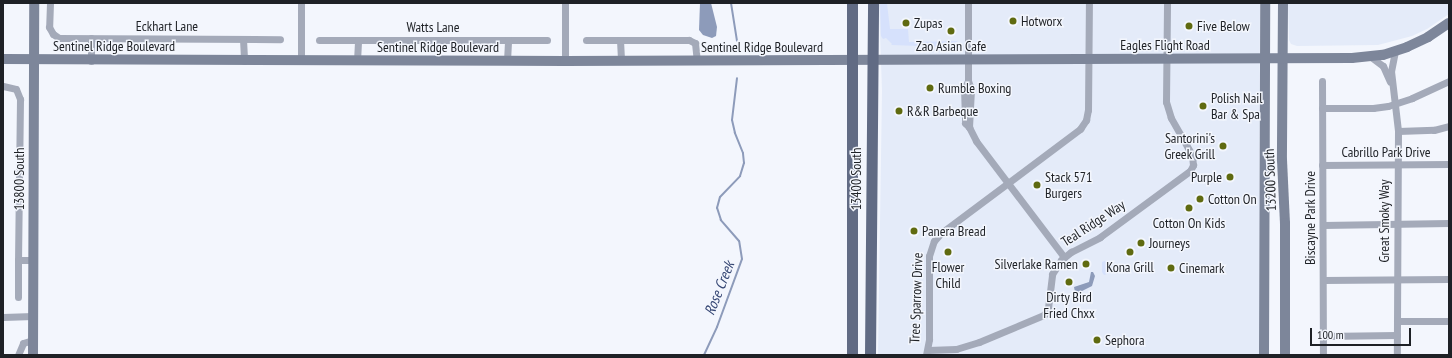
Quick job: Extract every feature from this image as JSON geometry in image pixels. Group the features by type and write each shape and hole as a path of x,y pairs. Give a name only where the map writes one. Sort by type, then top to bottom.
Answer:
{"main road":[{"name":"13800 South","path":"33,355 34,3"},
{"name":"13400 South","path":"852,3 852,355"},
{"name":"13400 South","path":"870,355 873,3"},
{"name":"13200 South","path":"1264,355 1265,3"},
{"name":"13200 South","path":"1283,3 1282,160 1286,224 1285,355"},
{"name":"Eagles Flight Road","path":"873,61 1371,57 1395,52 1418,43 1449,23"},
{"name":"Sentinel Ridge Boulevard","path":"3,59 91,61 873,61"}],"street":[{"name":"Eckhart Lane","path":"50,3 50,28 53,34 59,38 280,39"},
{"path":"301,3 301,61"},
{"path":"565,3 565,62"},
{"path":"968,3 968,81 972,89 970,127 976,141 1064,257"},
{"name":"Tree Sparrow Drive","path":"927,352 929,256 932,245 941,233 1080,129 1085,123 1088,110 1089,3"},
{"name":"Teal Ridge Way","path":"927,352 951,349 979,342 1044,315 1048,308 1052,274 1057,264 1064,257 1100,237 1187,173 1191,168 1192,155 1167,106 1167,3"},
{"path":"91,38 91,61"},
{"path":"243,39 244,61"},
{"name":"Watts Lane","path":"319,40 547,40"},
{"path":"358,40 358,61"},
{"path":"507,61 508,40"},
{"path":"586,40 689,40 695,43 697,61"},
{"path":"620,40 620,61"},
{"name":"Great Smoky Way","path":"1392,88 1392,67 1395,52"},
{"name":"Great Smoky Way","path":"1371,57 1383,66 1392,88 1396,104 1398,131 1397,355"},
{"path":"1322,108 1373,108 1396,104 1449,80"},
{"name":"Biscayne Park Drive","path":"1322,81 1323,355"},
{"path":"3,86 16,89 20,99 18,297"},
{"path":"1398,131 1434,130 1449,126"},
{"name":"Cabrillo Park Drive","path":"1322,165 1449,164"},
{"path":"1323,225 1449,223"},
{"path":"18,260 33,260"},
{"path":"1323,280 1449,279"},
{"path":"3,317 33,316"},
{"path":"1397,321 1449,321"},
{"path":"1323,336 1397,335"},
{"path":"18,355 23,343 33,340"}],"shaded area":[{"path":"700,3 711,3 717,27 716,36 712,38 703,35 699,30"},
{"path":"879,3 1260,3 1259,355 878,355 882,91"},
{"path":"880,3 887,3 890,29 908,29 909,42 958,41 947,47 891,45 892,44 886,38 883,39 881,36"},
{"path":"1288,3 1449,3 1449,14 1427,29 1412,36 1378,45 1297,46 1291,44 1289,40"},
{"path":"1107,260 1113,265 1114,272 1104,275 1102,272 1102,262"},
{"path":"1091,272 1093,272 1095,276 1092,286 1078,293 1075,292 1074,287 1089,282"}],"waterway":[{"name":"Rose Creek","path":"731,3 737,41"},
{"name":"Rose Creek","path":"704,355 717,327 742,259 739,241 721,220 717,208 720,197 740,176 744,163 743,153 735,133 732,120 737,78"}],"place":[{"name":"Hotworx","path":"1013,21"},
{"name":"Zupas","path":"906,23"},
{"name":"Five Below","path":"1189,26"},
{"name":"Zao Asian Cafe","path":"951,31"},
{"name":"Rumble Boxing","path":"930,88"},
{"name":"Polish Nail Bar & Spa","path":"1203,106"},
{"name":"R&R Barbeque","path":"899,111"},
{"name":"Santorini's Greek Grill","path":"1223,146"},
{"name":"Purple","path":"1230,177"},
{"name":"Stack 571 Burgers","path":"1037,185"},
{"name":"Cotton On","path":"1200,199"},
{"name":"Cotton On Kids","path":"1189,208"},
{"name":"Panera Bread","path":"914,231"},
{"name":"Journeys","path":"1141,243"},
{"name":"Flower Child","path":"948,252"},
{"name":"Kona Grill","path":"1130,252"},
{"name":"Silverlake Ramen","path":"1086,264"},
{"name":"Cinemark","path":"1171,268"},
{"name":"Dirty Bird Fried Chxx","path":"1069,282"},
{"name":"Sephora","path":"1097,340"}]}
